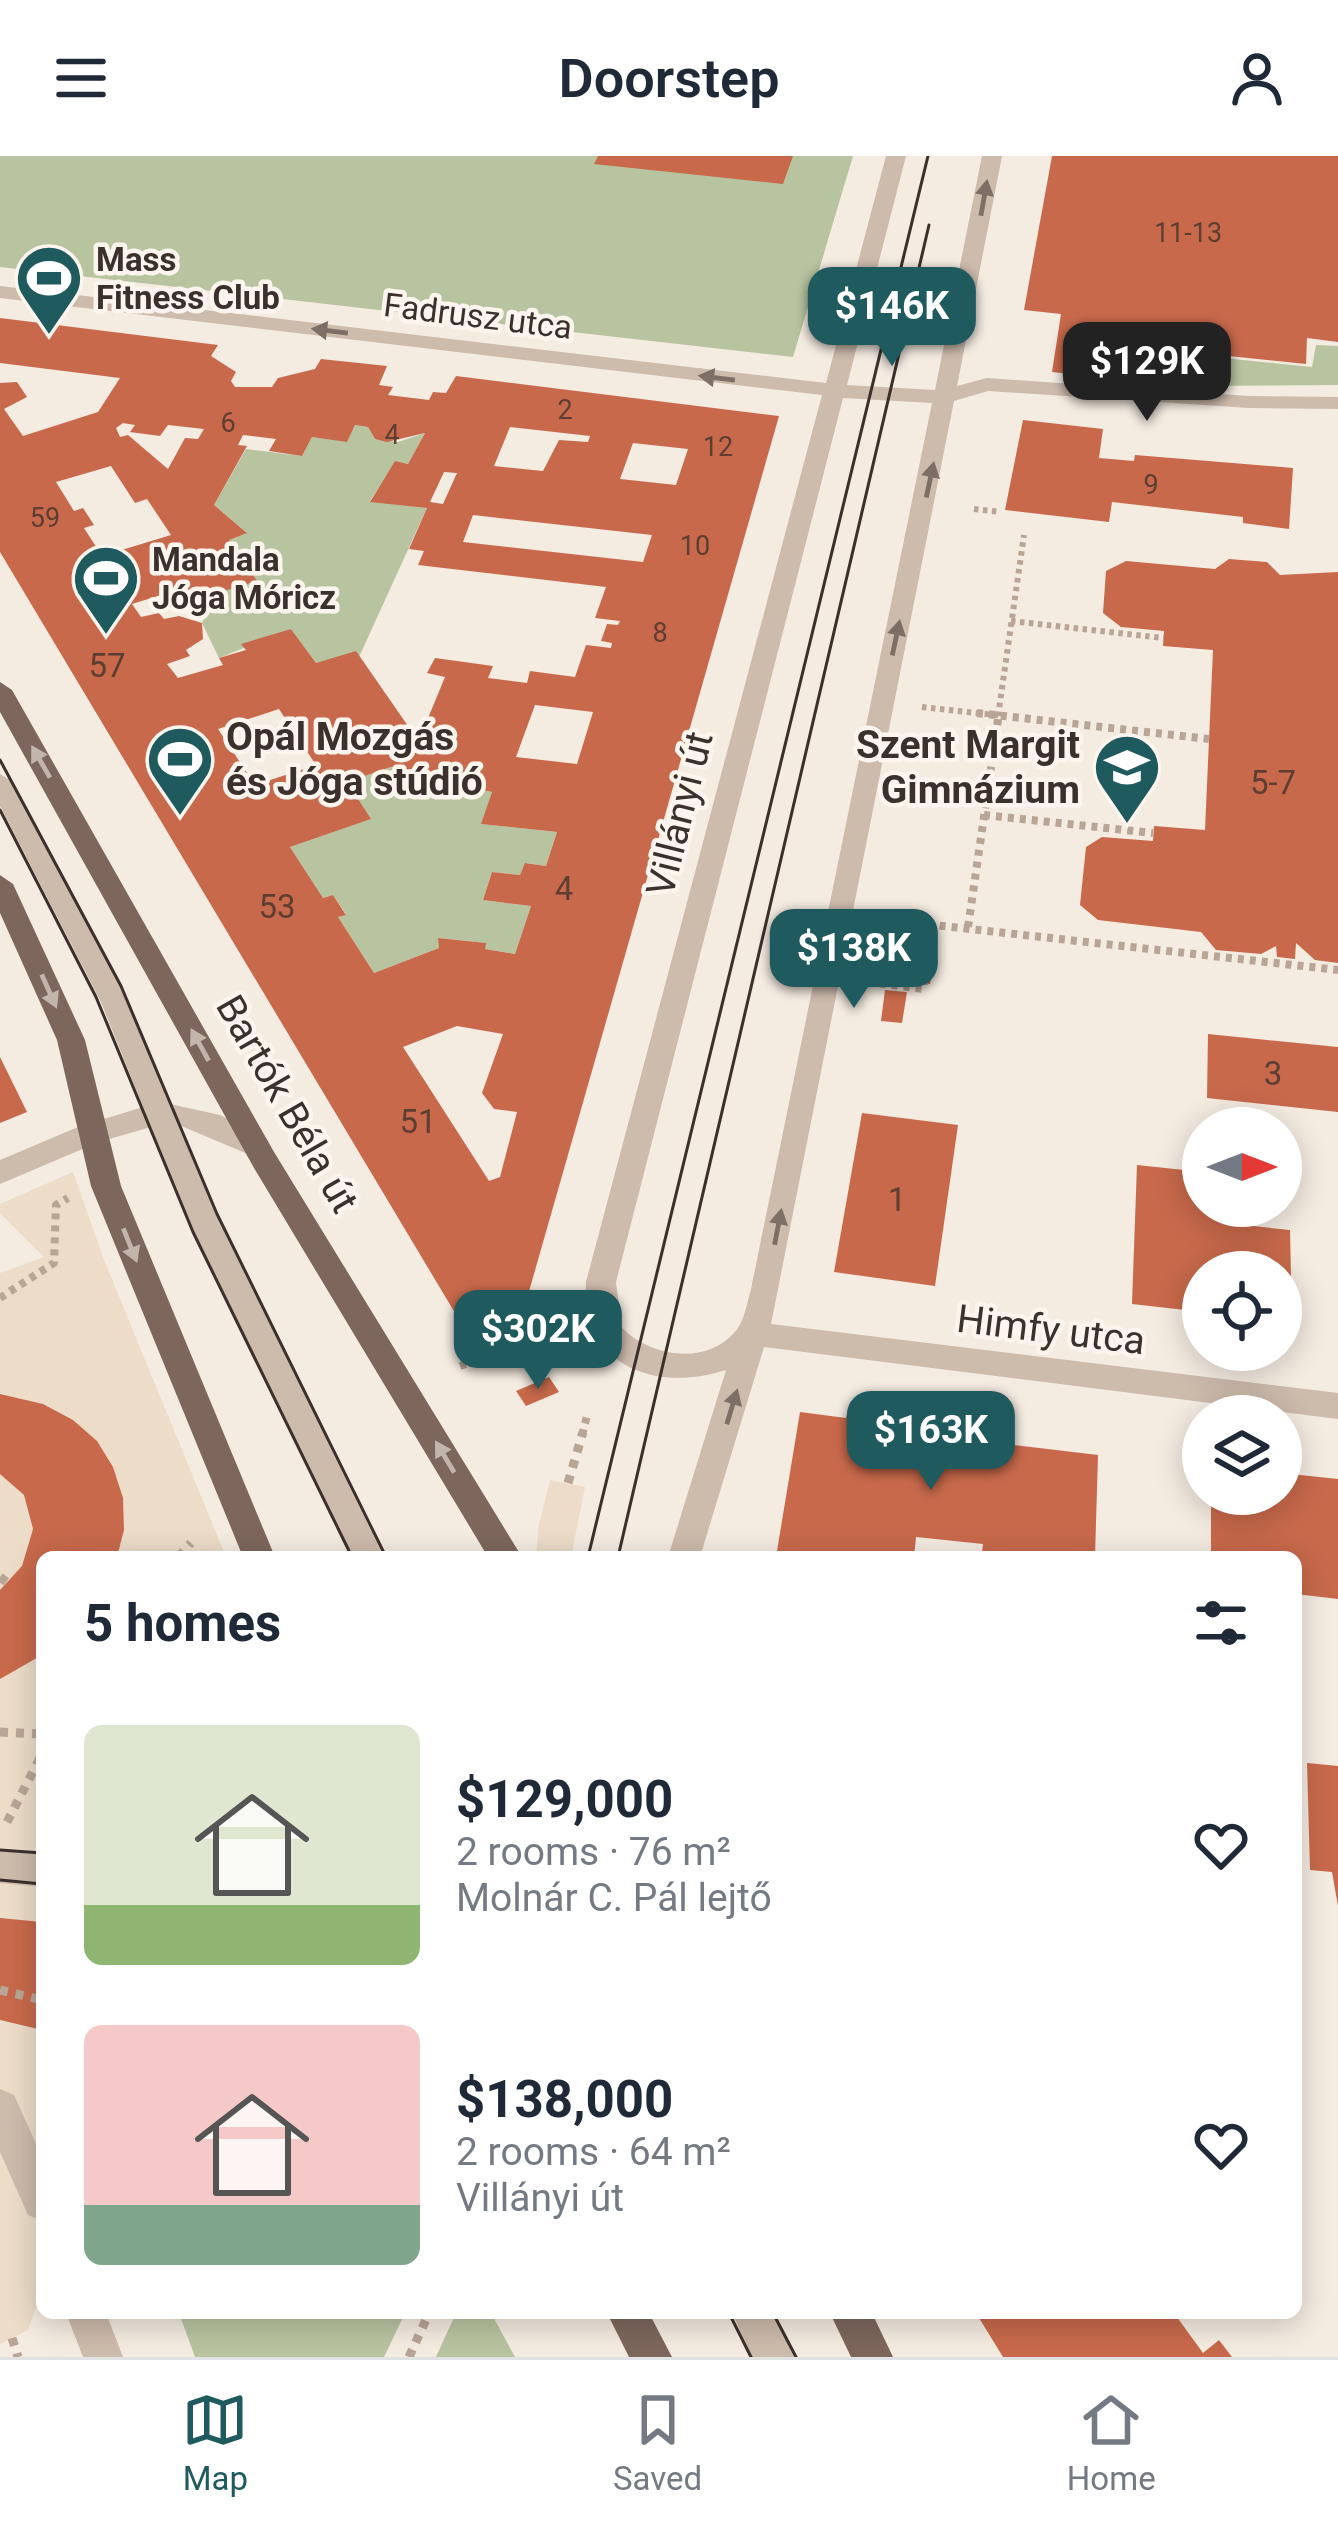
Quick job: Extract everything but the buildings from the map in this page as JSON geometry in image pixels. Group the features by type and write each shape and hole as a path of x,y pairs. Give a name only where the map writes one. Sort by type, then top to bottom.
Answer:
{"main road":[{"name":"Bartók Béla út","path":"0,690 257,1147 502,1551"},
{"path":"0,884 71,1040 92,1135 115,1208 257,1551"},
{"path":"630,2319 652,2357"},
{"path":"853,2319 871,2356"}],"street":[{"name":"Villányi út","path":"755,1334 712,1363 664,1364 637,1355 612,1337 602,1316 604,1266 896,156"},
{"path":"687,1551 755,1334 948,396 992,156"},
{"name":"Fadrusz utca","path":"0,292 890,398 948,396 1006,385 1338,404"},
{"path":"0,782 115,1002 218,1251 365,1551"},
{"path":"0,1173 92,1135 176,1113 219,1125 257,1147"},
{"name":"Himfy utca","path":"755,1334 1338,1406"},
{"path":"0,1866 36,1869"},
{"path":"0,2108 36,2188"},
{"path":"88,2319 104,2357"},
{"path":"755,2319 775,2357"}],"path":[{"path":"974,508 1000,512"},
{"path":"968,927 1024,536"},
{"path":"1011,622 1164,638"},
{"path":"922,707 1209,739"},
{"path":"984,814 1154,833"},
{"path":"880,919 1338,970"},
{"path":"868,982 923,989 924,983"},
{"path":"0,1298 54,1263 56,1205 79,1191"},
{"path":"460,1366 544,1337"},
{"path":"568,1483 587,1416"},
{"path":"184,1551 191,1543"},
{"path":"0,1732 36,1734"},
{"path":"4,1827 36,1766"},
{"path":"0,1990 36,1999"},
{"path":"409,2357 426,2319"},
{"path":"12,2338 17,2357"}],"green space":[{"path":"0,156 853,156 793,357 0,267"},
{"path":"1316,345 1338,346 1338,385 1197,386 1201,366 1222,368 1224,358 1312,367"},
{"path":"355,425 368,427 375,439 398,442 425,433 408,464 395,462 370,501 427,508 359,657 316,663 291,629 219,658 202,623 229,540 246,532 214,505 246,449 302,456 312,437 347,441"},
{"path":"391,767 476,779 473,788 492,792 482,824 557,832 546,866 526,863 520,875 492,872 483,900 531,906 515,954 485,949 485,943 439,938 439,948 374,973 338,917 346,914 333,895 323,898 290,847 370,819 347,782"},
{"path":"181,2319 402,2319 384,2357 195,2357"},
{"path":"453,2319 494,2319 515,2357 436,2357"}],"shaded area":[{"path":"73,1172 104,1260 224,1551 119,1551 124,1530 123,1498 113,1467 97,1442 73,1420 43,1404 0,1394 0,1273 44,1257 0,1213 0,1204"},
{"path":"0,1474 24,1495 33,1529 22,1566 0,1590"},
{"path":"550,1480 585,1487 572,1551 537,1551"},
{"path":"36,1658 36,1969 0,1960 0,1678"},
{"path":"0,2020 36,2029 36,2308 28,2330 0,2344"}],"tram line":[{"path":"589,1551 928,156"},
{"path":"619,1551 929,225"},
{"path":"0,760 121,986 217,1214 383,1551"},
{"path":"0,810 96,997 193,1232 349,1551"},
{"path":"0,1850 36,1853"},
{"path":"0,1880 36,1883"},
{"path":"732,2319 751,2357"},
{"path":"776,2319 796,2357"}],"place":[{"name":"Mass Fitness Club","path":"49,337"},
{"name":"Mandala Jóga Móricz","path":"106,637"},
{"name":"Opál Mozgás és Jóga stúdió","path":"180,818"},
{"name":"Szent Margit Gimnázium","path":"1127,826"}]}
